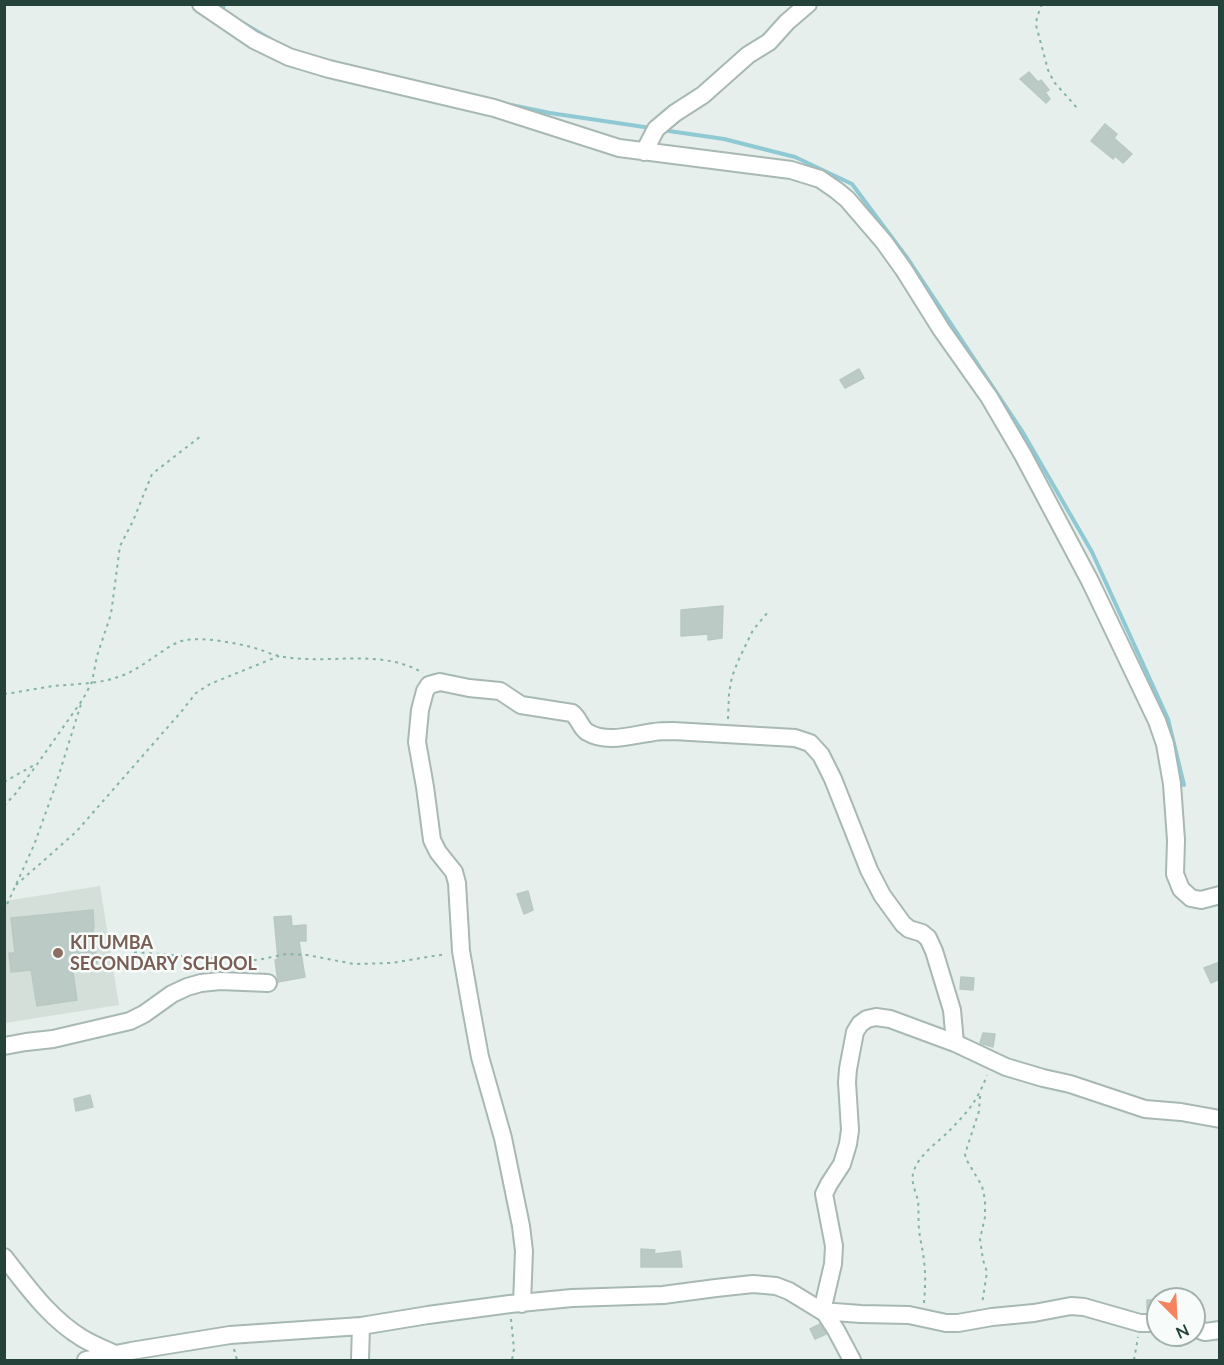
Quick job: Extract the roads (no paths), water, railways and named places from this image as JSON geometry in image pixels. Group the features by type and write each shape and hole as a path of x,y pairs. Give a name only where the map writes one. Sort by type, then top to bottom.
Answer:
{"street":[{"path":"201,4 254,40 289,57 329,69 494,108 619,148 791,170 820,179 847,199 884,242 904,270 989,397 1023,455 1090,581 1157,721 1172,784 1175,874 1181,889 1191,898 1201,900 1220,895"},
{"path":"644,152 661,124 703,95 748,55 769,42 808,4"},
{"path":"516,1304 524,1251 521,1226 503,1138 480,1057 460,951 457,883 454,872 438,852 432,840 417,742 420,710 429,685 440,682 500,692 521,705 572,713 584,730 594,735 622,738 673,731 795,738 810,743 821,755 833,779 869,870 882,895 903,924 928,938 952,1010 955,1043"},
{"path":"4,1046 53,1039 130,1021 172,994 201,983 220,981 268,983"},
{"path":"824,1312 834,1246 824,1194 842,1164 850,1130 848,1069 855,1032 867,1019 876,1017 890,1020 955,1043 993,1062 1145,1109 1220,1119"},
{"path":"4,1257 40,1302 59,1320 81,1337 115,1354"},
{"path":"86,1360 230,1335 361,1326 428,1315 572,1298 663,1295 753,1284 776,1286 789,1291 824,1312 852,1360"},
{"path":"824,1312 890,1314 958,1323 1071,1306 1084,1307 1146,1323"},
{"path":"360,1360 361,1326"}],"waterway":[{"path":"222,11 224,4"},
{"path":"243,23 270,39"},
{"path":"511,105 651,128"},
{"path":"662,130 724,139 795,157 852,184 908,259 1022,431 1092,552 1168,719 1184,785"}],"place":[{"name":"KITUMBA SECONDARY SCHOOL","path":"58,953"}]}
